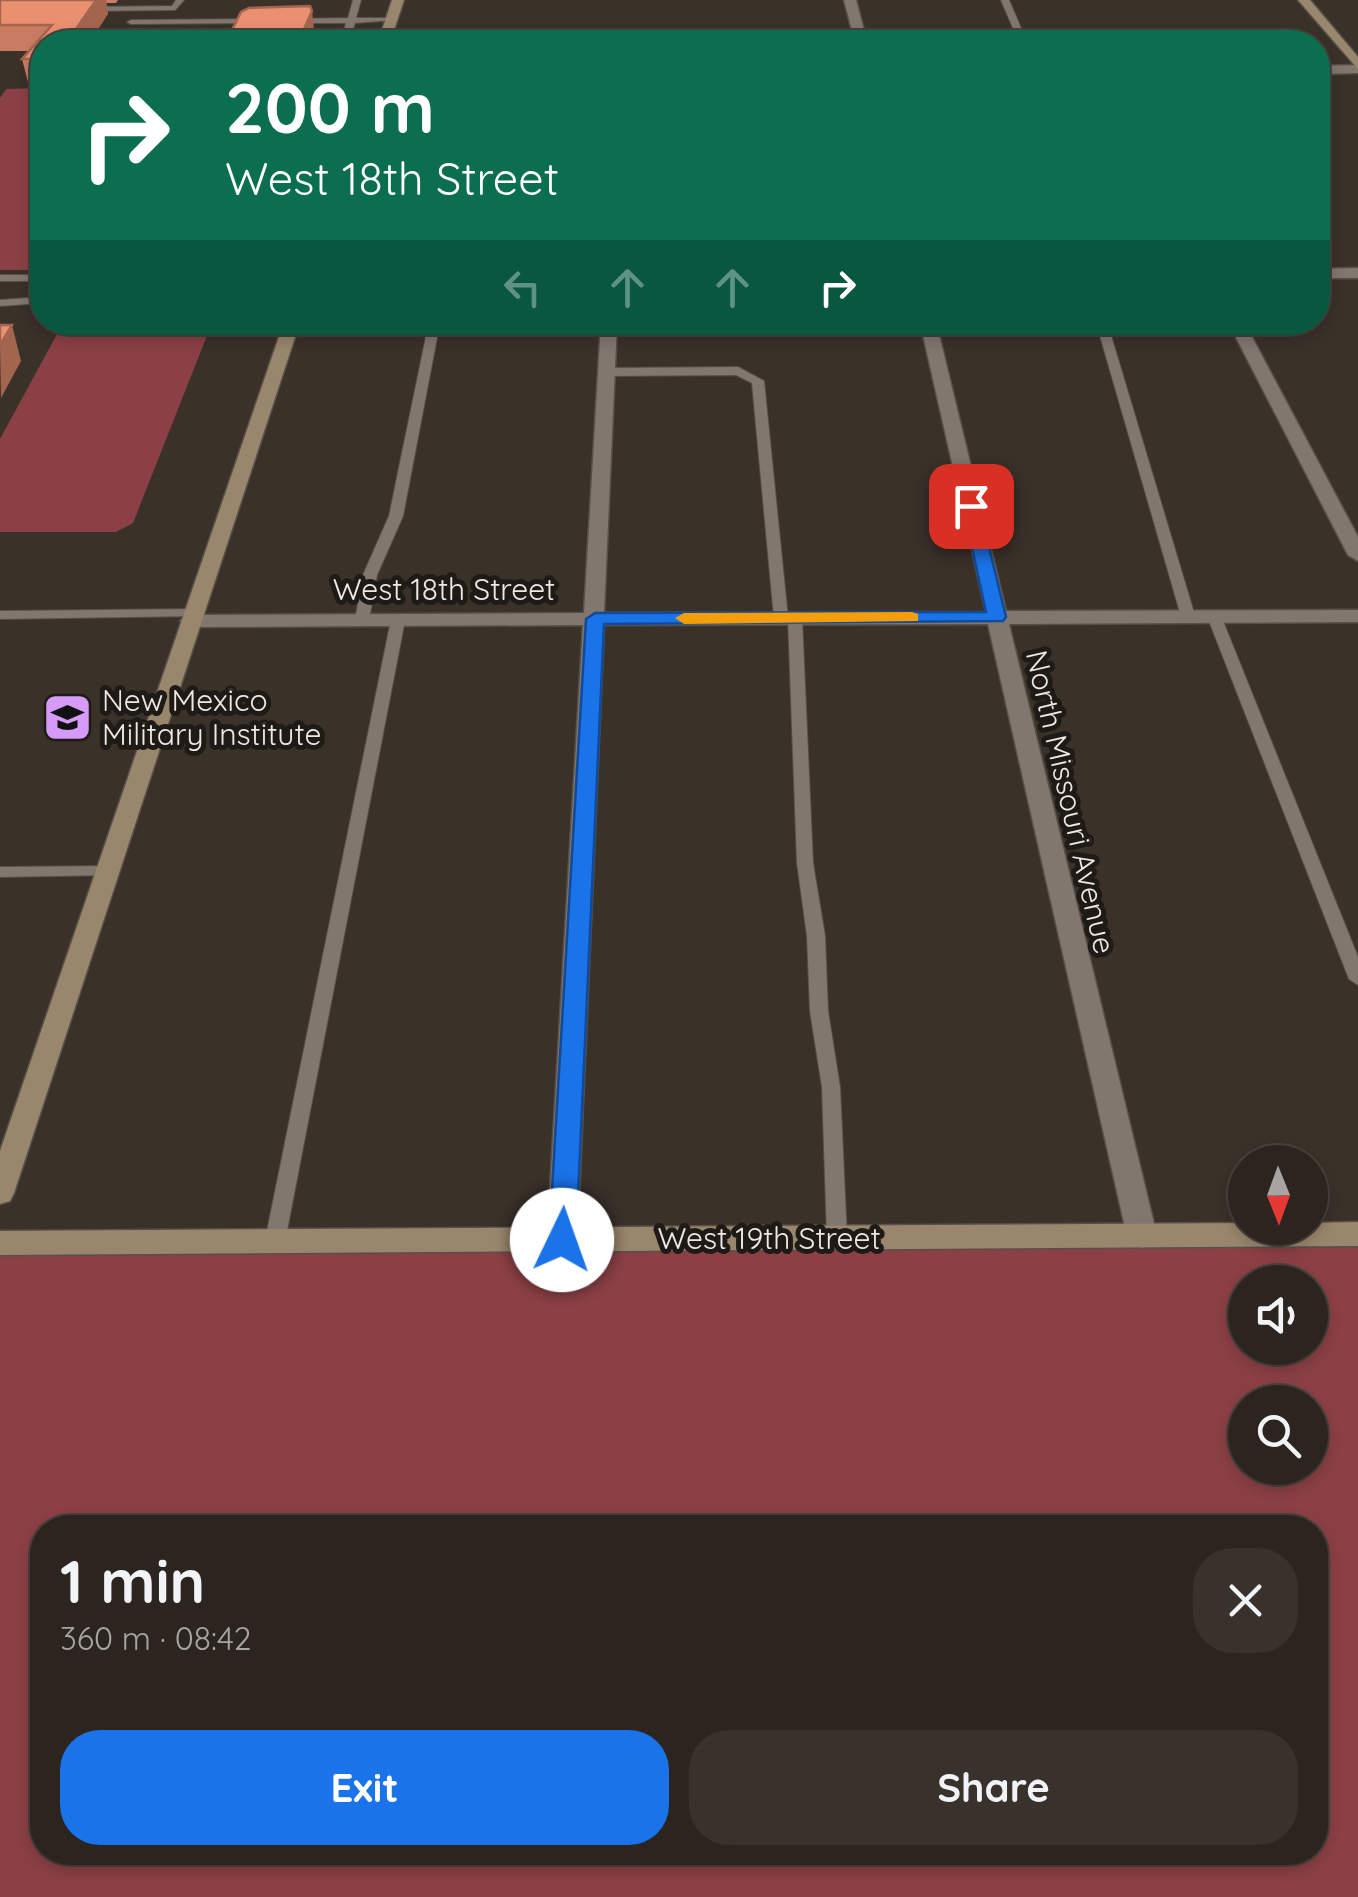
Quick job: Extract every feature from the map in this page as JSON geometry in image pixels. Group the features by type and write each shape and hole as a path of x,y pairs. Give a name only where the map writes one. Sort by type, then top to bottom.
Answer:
{"street":[{"path":"388,30 398,0"},
{"path":"850,0 858,30"},
{"path":"1304,0 1328,30"},
{"path":"1330,32 1358,67"},
{"path":"1330,69 1358,67"},
{"path":"1330,274 1358,274"},
{"path":"0,1193 288,335"},
{"path":"562,1240 608,335"},
{"name":"North Missouri Avenue","path":"931,335 1142,1236"},
{"path":"1243,335 1358,555"},
{"name":"West 18th Street","path":"191,617 398,620 1358,616"},
{"name":"West 19th Street","path":"0,1242 1358,1234"}],"lane":[{"path":"138,11 175,8 180,0"},
{"path":"349,30 358,0"},
{"path":"1005,0 1018,30"},
{"path":"69,9 392,17"},
{"path":"138,11 271,24"},
{"path":"283,25 304,28 314,21 353,17"},
{"path":"0,278 30,278"},
{"path":"0,303 30,301"},
{"path":"362,620 370,575 396,516 433,335"},
{"path":"1105,335 1188,616"},
{"path":"607,372 738,372 758,381 788,618 805,863 816,936 819,1011 831,1087 836,1238"},
{"path":"0,615 191,617"},
{"path":"1214,616 1358,979"},
{"path":"275,1241 398,620"},
{"path":"0,872 107,871"}],"shaded area":[{"path":"30,88 30,270 0,270 0,98 6,89"},
{"path":"56,335 207,335 133,523 116,532 0,532 0,439"},
{"path":"1328,1234 1358,1234 1358,1897 0,1897 0,1243 1228,1235 1228,1245 1328,1245"}],"building":[{"path":"0,0 96,0 75,30 48,30 52,25 0,25"},
{"path":"310,6 312,11 304,30 232,30 241,12 249,8"},
{"path":"0,325 12,325 0,345"}],"slow traffic":[{"path":"684,618 912,618"}],"place":[{"name":"New Mexico Military Institute","path":"67,717"}],"route":[{"path":"562,1240 595,619 996,617 971,506"}]}
